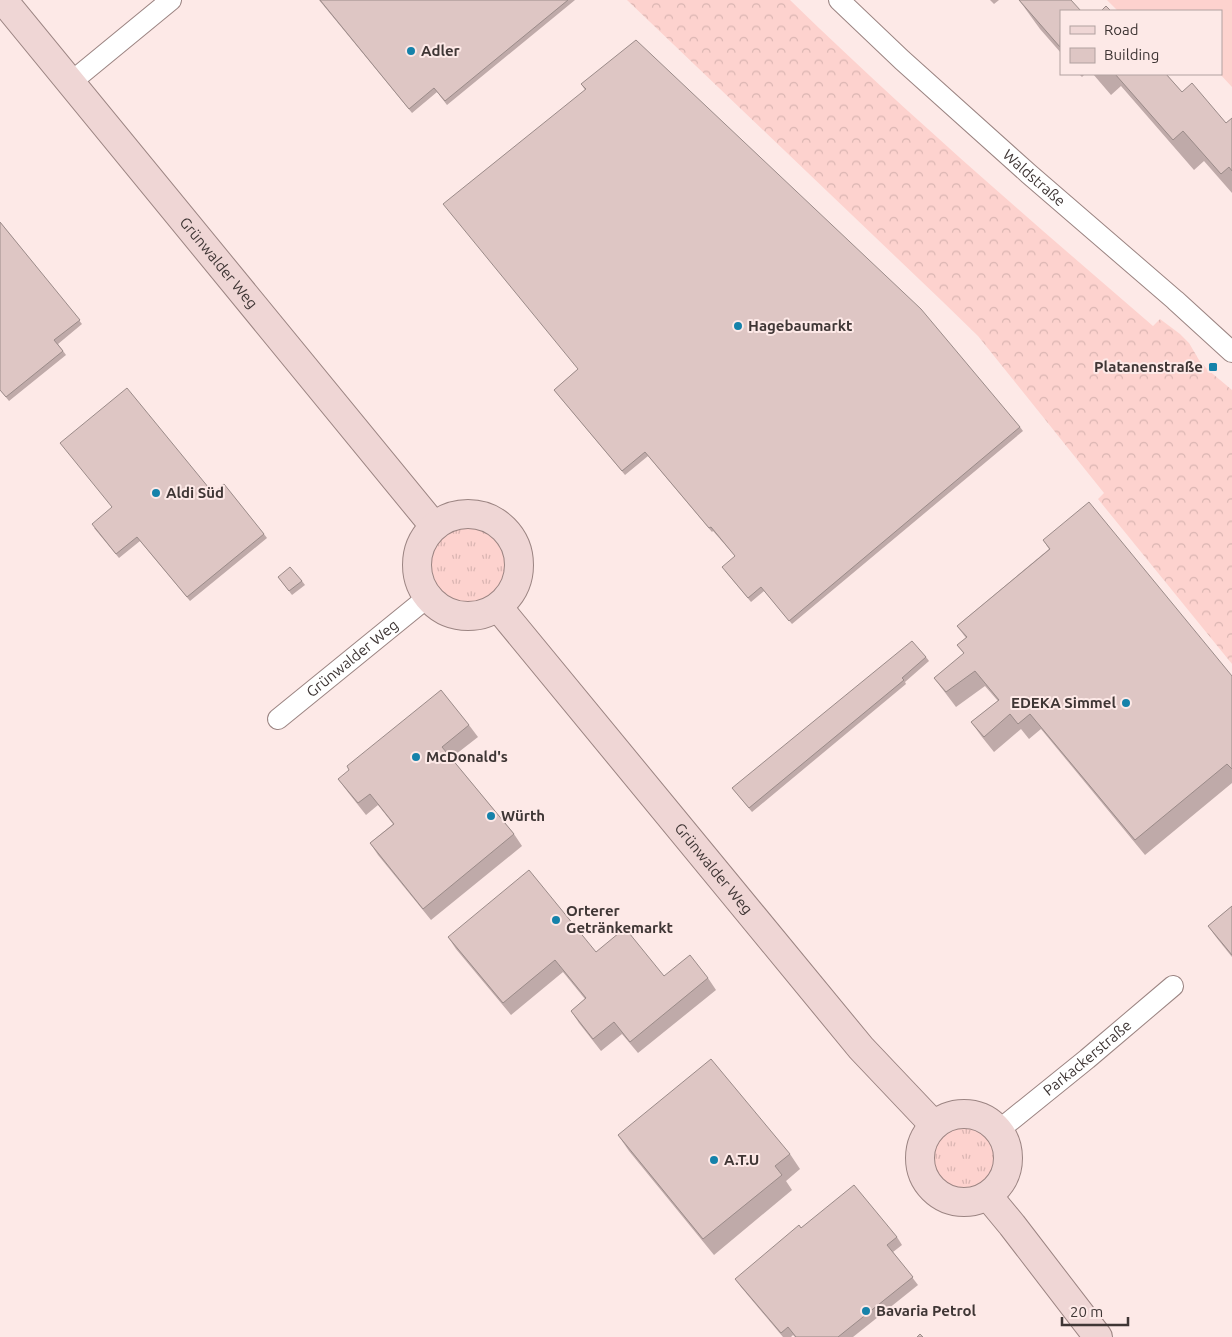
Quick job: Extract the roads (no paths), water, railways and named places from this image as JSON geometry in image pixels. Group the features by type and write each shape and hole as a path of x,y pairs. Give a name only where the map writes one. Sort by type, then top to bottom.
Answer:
{"main road":[{"name":"Grünwalder Weg","path":"3,0 434,526"},
{"path":"464,514 480,515 495,522 506,531 514,544 518,557 518,571 515,585 508,597 498,607 484,614 461,616 439,608 428,597 419,581 416,563 418,550 424,537 434,526 448,518 464,514"},
{"name":"Grünwalder Weg","path":"498,607 861,1048 934,1125"},
{"path":"960,1113 975,1114 988,1120 999,1130 1006,1143 1009,1158 1007,1172 1000,1186 988,1196 975,1202 960,1202 946,1199 930,1187 922,1171 920,1154 924,1138 934,1125 946,1117 960,1113"},
{"path":"988,1196 1098,1337"}],"street":[{"path":"70,83 171,0"},
{"name":"Waldstraße","path":"840,0 923,79 1029,174 1176,300 1232,352"},
{"name":"Grünwalder Weg","path":"278,719 428,597"},
{"name":"Parkackerstraße","path":"999,1130 1174,986"}],"place":[{"name":"Adler","path":"411,51"},
{"name":"Hagebaumarkt","path":"738,326"},
{"name":"Platanenstraße","path":"1213,367"},
{"name":"Aldi Süd","path":"156,493"},
{"name":"EDEKA Simmel","path":"1126,703"},
{"name":"McDonald's","path":"416,757"},
{"name":"Würth","path":"491,816"},
{"name":"Orterer Getränkemarkt","path":"556,920"},
{"name":"A.T.U","path":"714,1160"},
{"name":"Bavaria Petrol","path":"866,1311"}]}
